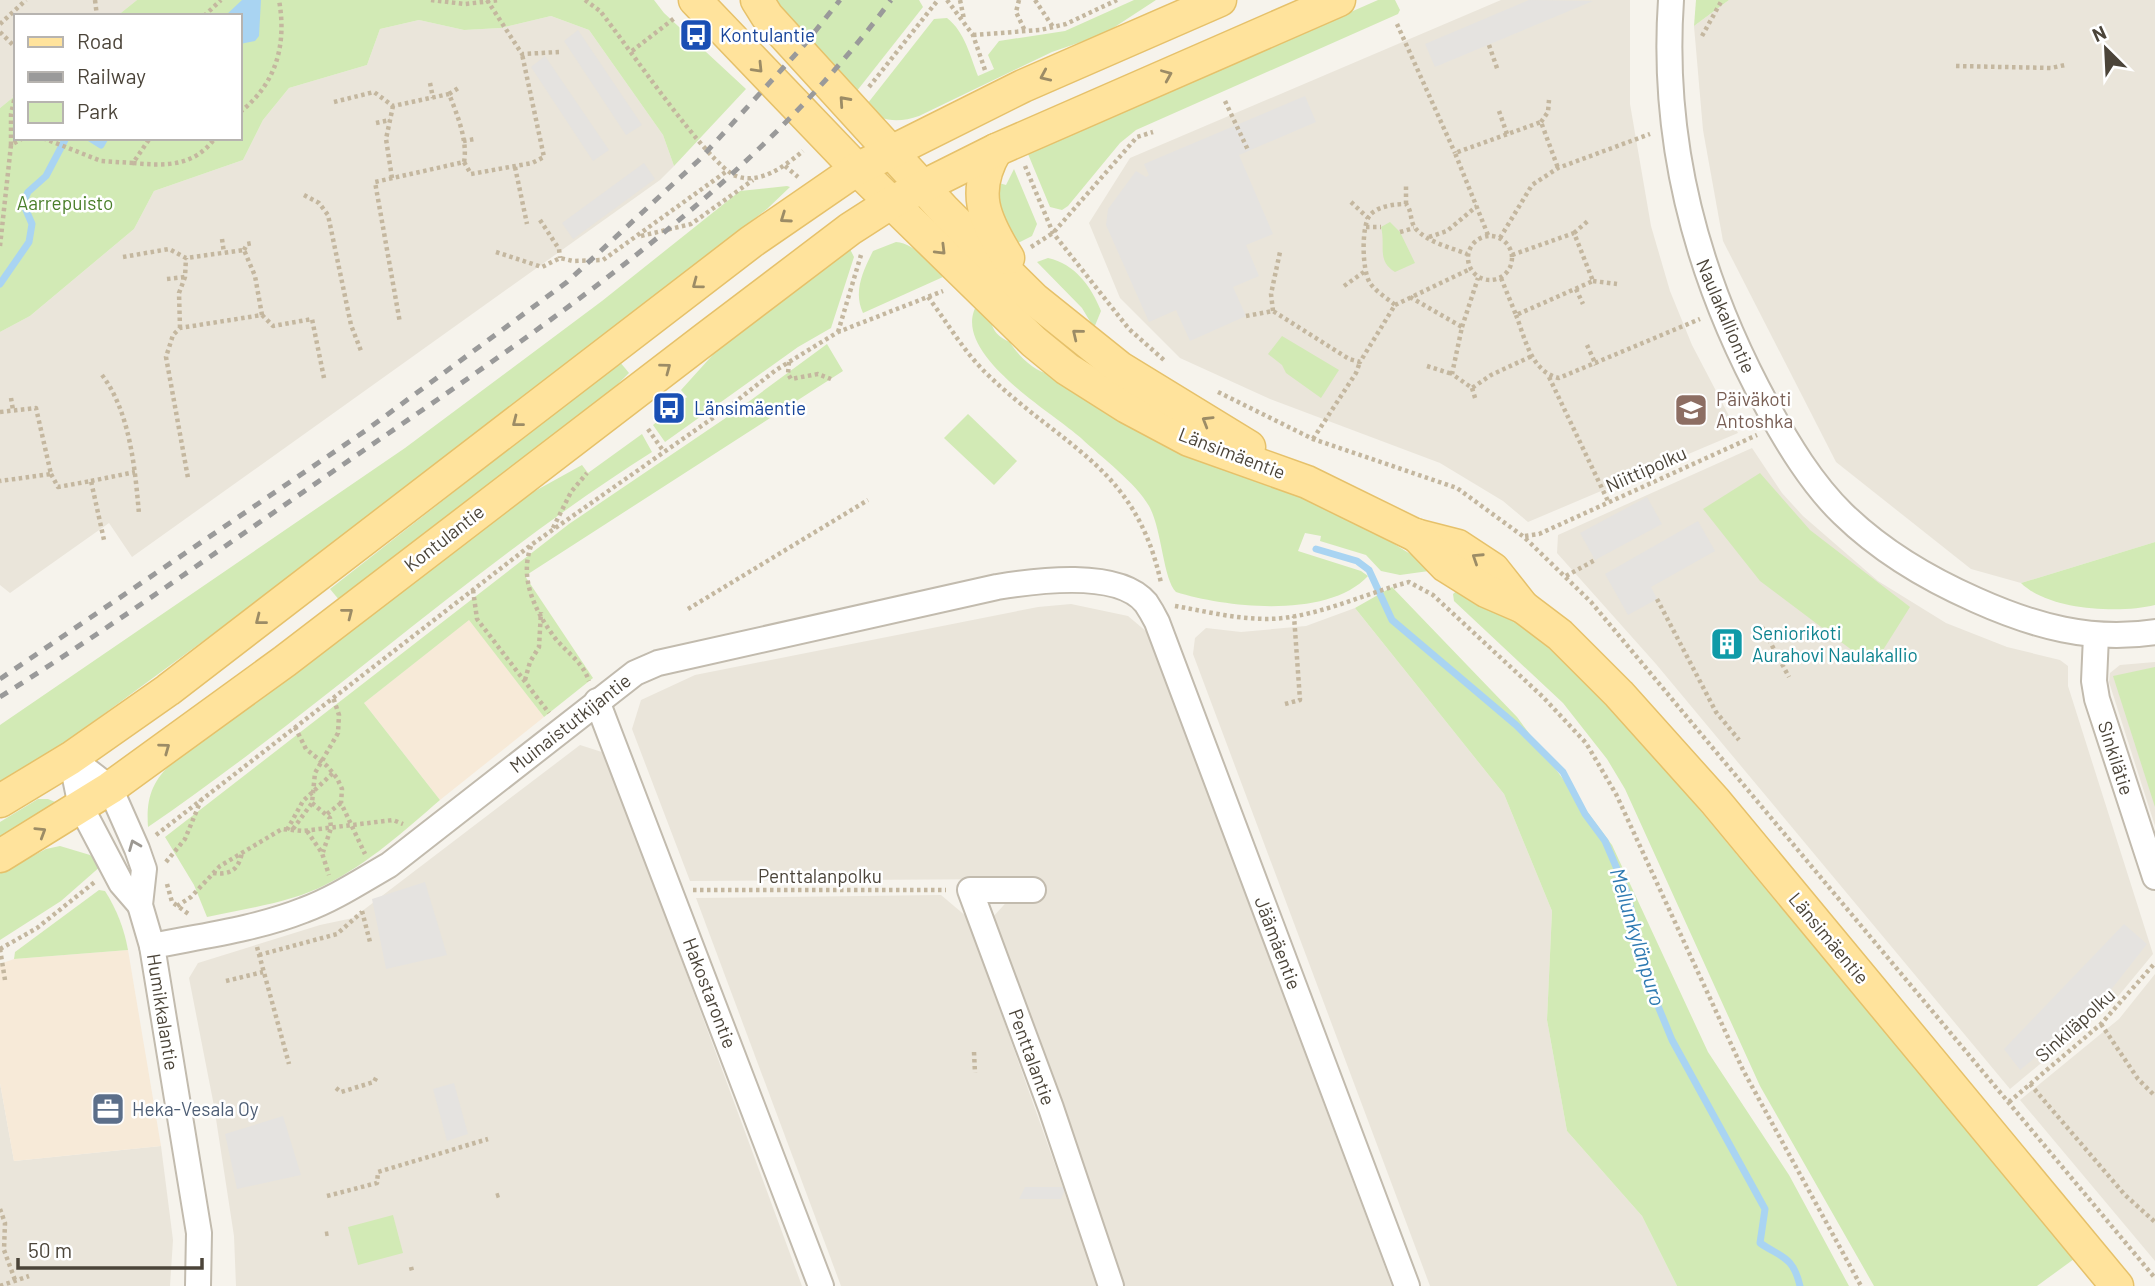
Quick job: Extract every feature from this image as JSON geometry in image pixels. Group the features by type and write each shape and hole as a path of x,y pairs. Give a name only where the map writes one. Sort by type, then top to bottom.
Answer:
{"main road":[{"name":"Länsimäentie","path":"757,0 767,16 891,151 1034,299 1120,368 1307,482 1415,535 1446,566 1486,591 1523,607 1560,635 1619,694 1715,801 2117,1286"},
{"path":"0,801 71,758 213,656 751,242 857,170 1023,86 1220,0"},
{"name":"Kontulantie","path":"0,856 110,788 285,661 849,229 923,185 996,150 1339,0"},
{"name":"Länsimäentie","path":"686,8 892,202 1034,342 1094,387 1189,440 1307,482"},
{"path":"996,150 984,170 982,203 987,222 1034,299"}],"street":[{"name":"Naulakalliontie","path":"1671,0 1668,44 1670,100 1686,203 1701,259 1727,326 1776,422 1811,476 1841,513 1877,545 1918,573 2007,613 2053,628 2096,636 2155,632"},
{"name":"Muinaistutkijantie","path":"152,946 255,925 304,911 335,896 376,872 418,842 635,673 686,654 997,587 1065,578 1130,592 1156,603"},
{"name":"Jäämäentie","path":"1156,603 1157,622 1406,1286"},
{"name":"Sinkilätie","path":"2096,636 2094,681 2097,699 2155,877"},
{"name":"Hakostarontie","path":"597,701 821,1286"},
{"name":"Humikkalantie","path":"71,758 110,788 144,869 141,905 152,946 200,1233 198,1286"},
{"name":"Humikkalantie","path":"71,758 81,807 121,883 141,905"},
{"path":"970,890 1032,890"},
{"name":"Penttalantie","path":"970,890 1051,1108 1111,1286"}],"path":[{"path":"0,24 26,0"},
{"path":"206,14 220,0"},
{"path":"242,110 265,88 276,69 283,23 279,0"},
{"path":"431,0 466,4 500,0"},
{"path":"585,0 600,11 697,139 727,171 754,179"},
{"path":"863,94 938,0"},
{"path":"947,0 973,35 986,73"},
{"path":"960,0 965,23"},
{"path":"1019,0 1016,12 1026,31"},
{"path":"1035,0 1053,27"},
{"path":"973,35 1053,27 1117,0"},
{"path":"1702,36 1722,0"},
{"path":"449,94 463,141 464,162 471,174 515,167 544,156 522,54 488,1"},
{"path":"632,51 686,8"},
{"path":"1397,24 1455,153 1488,235"},
{"path":"0,32 14,46"},
{"path":"1489,45 1498,71"},
{"path":"522,54 559,52"},
{"path":"1956,66 2051,68 2065,65"},
{"path":"430,83 433,98"},
{"path":"334,102 374,92 393,106 449,94 460,87"},
{"path":"1455,153 1541,122 1548,112 1549,100"},
{"path":"0,246 14,101"},
{"path":"1225,101 1248,150"},
{"path":"392,178 386,139 393,106"},
{"path":"1499,111 1507,134"},
{"path":"376,123 390,120"},
{"path":"1541,122 1558,168"},
{"path":"1029,248 1053,233 1137,137 1153,132"},
{"path":"1500,238 1532,185 1558,168 1650,134"},
{"path":"463,141 475,139"},
{"path":"11,145 20,140"},
{"path":"50,140 101,161 164,166 197,158 213,140"},
{"path":"133,163 149,140"},
{"path":"400,323 375,182 464,162"},
{"path":"1025,165 1053,233 1129,329 1169,363"},
{"path":"639,237 691,224 754,179 785,166"},
{"path":"515,167 527,224"},
{"path":"496,252 542,267 560,258 573,261 603,260 639,237 727,171"},
{"path":"1406,185 1406,204 1410,209 1414,228 1429,238 1467,254"},
{"path":"304,195 318,202 328,215 351,325 362,351"},
{"path":"1351,202 1369,218"},
{"path":"1395,304 1371,286 1364,272 1366,227 1371,212 1394,204 1406,204"},
{"path":"1429,238 1447,231 1477,206"},
{"path":"540,220 559,249 560,258"},
{"path":"1512,255 1574,233 1590,220"},
{"path":"1366,227 1381,227"},
{"path":"1400,232 1414,228"},
{"path":"1574,233 1593,281"},
{"path":"1488,235 1500,238 1510,248 1510,268 1501,278 1489,281 1478,277 1470,269 1467,254 1474,241 1488,235"},
{"path":"222,239 224,253"},
{"path":"123,257 169,249 186,258 243,250 247,244 252,243"},
{"path":"243,250 255,276 262,315 273,326 313,319 324,379"},
{"path":"838,332 862,252"},
{"path":"1273,311 1271,294 1280,253"},
{"path":"180,328 179,293 185,277 186,258"},
{"path":"1313,439 1356,373 1395,304 1470,269"},
{"path":"1344,286 1364,272"},
{"path":"167,279 185,277"},
{"path":"1452,374 1462,327 1478,277"},
{"path":"1501,278 1532,356 1549,376 1608,501"},
{"path":"1516,315 1593,281 1617,284"},
{"path":"1576,289 1583,304"},
{"path":"259,296 266,295"},
{"path":"154,836 531,545 790,361 838,332 928,297 987,374 1087,454 1123,495 1155,551 1161,583"},
{"path":"1410,298 1462,327"},
{"path":"1246,316 1273,311 1349,359 1360,362"},
{"path":"188,478 166,357 173,335 180,328 262,315"},
{"path":"1549,376 1570,376 1700,319"},
{"path":"1587,345 1595,365"},
{"path":"1472,388 1492,374 1532,356"},
{"path":"790,361 788,374 792,379 818,374 831,379"},
{"path":"1427,366 1452,374 1472,388 1476,401"},
{"path":"102,375 117,394 135,472 139,514"},
{"path":"1210,388 1313,439 1457,488 1524,537 1566,576 1591,601 2155,1278"},
{"path":"11,398 13,410"},
{"path":"0,412 36,408 42,402"},
{"path":"36,408 51,474 58,487 135,472"},
{"name":"Niittipolku","path":"1524,537 1539,534 1757,435 1776,422"},
{"path":"648,429 664,452"},
{"path":"47,455 56,453"},
{"path":"552,530 571,492 587,473"},
{"path":"0,481 51,474"},
{"path":"91,481 104,540"},
{"path":"688,609 868,500"},
{"path":"531,545 525,562 527,587 555,638 582,665 597,701"},
{"path":"1566,576 1595,560"},
{"path":"1156,603 1246,618 1294,616 1409,582 1433,595 1543,697 1586,743 1616,794 1743,1070 1861,1286"},
{"path":"473,590 477,619 554,719"},
{"path":"1657,599 1716,712 1739,740"},
{"path":"525,681 530,662 539,648 541,611"},
{"path":"1285,705 1300,700 1294,616"},
{"path":"1762,628 1789,677"},
{"path":"290,830 312,803 315,774 338,733 339,715 333,697"},
{"path":"295,727 306,749 333,773 342,789 341,803 376,872"},
{"path":"290,830 303,801 333,773"},
{"path":"162,868 185,839 201,799"},
{"path":"312,803 327,814 331,828 322,853"},
{"path":"327,814 341,803"},
{"path":"177,906 191,897 212,873 269,835 290,830 307,831 393,820 406,825 418,842"},
{"path":"307,831 322,853 335,896"},
{"path":"212,873 231,873 242,853"},
{"path":"5,980 0,949 37,928 102,876"},
{"name":"Penttalanpolku","path":"671,890 970,890"},
{"path":"360,904 370,942"},
{"path":"259,955 337,934 362,912"},
{"path":"254,940 289,1064"},
{"name":"Sinkiläpolku","path":"2008,1102 2101,1024 2155,963"},
{"path":"226,981 263,972"},
{"path":"2101,1024 2138,1079 2155,1096"},
{"path":"974,1052 975,1073"},
{"path":"336,1088 341,1092 359,1089 374,1082 377,1076"},
{"path":"2030,1084 2124,1195 2155,1222"},
{"path":"327,1196 377,1183 378,1172 488,1139"},
{"path":"496,1196 502,1194"},
{"path":"0,1209 4,1250 15,1280"},
{"path":"0,1286 29,1276"}],"shaded area":[{"path":"0,0 137,0 120,14 14,14 14,97 0,108"},
{"path":"1501,0 1630,0 1630,104 1651,226 1670,291 1692,345 1738,433 1528,522 1503,501 1440,463 1270,399 1180,358 1120,298 1089,223 1130,158"},
{"path":"1529,0 1593,1 1435,67 1425,44"},
{"path":"1729,0 2155,0 2155,542 2021,583 1971,569 1836,462 1723,241 1703,130 1694,26"},
{"path":"551,16 589,30 663,135 674,166 660,180 132,557 109,523 10,593 0,585 0,332 30,316 134,229 154,191 243,160 263,120 289,88 367,65 380,29 419,20 464,30 501,28"},
{"path":"578,30 642,125 626,135 564,41"},
{"path":"545,56 609,150 593,161 531,67"},
{"path":"1305,96 1316,122 1239,155 1273,234 1246,245 1259,276 1233,287 1246,316 1190,341 1176,310 1149,322 1106,225 1108,209 1136,171 1146,177 1149,175 1144,164"},
{"path":"644,163 655,179 573,239 562,223"},
{"path":"1752,448 1782,493 1803,516 1878,581 1946,623 2007,647 2060,660 2068,666 2068,686 2153,954 2111,1005 2010,1089 1656,664 1557,553 1558,535"},
{"path":"1647,497 1662,524 1595,560 1580,533"},
{"path":"1698,521 1715,551 1651,587 1657,599 1628,615 1605,574"},
{"path":"1071,604 1128,616 1147,632 1392,1286 1123,1286 992,918 1013,895 1036,879 690,881 632,729 641,700 695,675 1038,607"},
{"path":"1355,608 1504,794 1552,911 1547,1020 1567,1131 1642,1216 1677,1286 1430,1286 1193,654 1195,638 1206,628 1241,632 1306,626"},
{"path":"469,619 544,717 440,800 364,703"},
{"path":"2155,662 2155,826 2109,682 2110,673 2120,665"},
{"path":"580,745 605,753 802,1286 236,1286 234,1236 214,1106 189,978 198,963 320,925 353,918"},
{"path":"425,882 447,955 386,969 372,899"},
{"path":"941,895 967,917 1098,1286 841,1286 696,898"},
{"path":"2124,924 2147,944 2099,1005 2020,1070 2004,1049"},
{"path":"128,950 161,1146 14,1161 0,1083 0,964 14,959"},
{"path":"2155,974 2155,1261 2020,1100 2119,1019"},
{"path":"0,1083 14,1161 161,1146 173,1240 170,1286 0,1286"},
{"path":"454,1083 468,1134 447,1141 433,1089"},
{"path":"283,1116 301,1175 237,1189 225,1134"},
{"path":"1025,1187 1066,1187 1061,1199 1019,1199"}],"green space":[{"name":"Aarrepuisto","path":"137,0 654,0 664,13 746,89 674,166 663,135 589,30 551,16 501,28 464,30 419,20 380,29 367,65 289,88 263,120 243,160 154,191 134,229 30,316 0,332 0,108 14,97 14,140 242,140 242,14 120,14"},
{"path":"763,0 919,0 923,7 856,92"},
{"path":"1134,0 1156,0 1104,34 1052,52 919,116 890,120 864,108 934,19 947,18 958,30 978,76 994,69 988,55 999,41 1065,31"},
{"path":"1378,0 1395,0 1400,10 1398,14 1136,130 1120,143 1068,206 1062,210 1050,207 1028,154"},
{"path":"1696,0 1729,0 1694,26"},
{"path":"1014,169 1037,224 1032,236 1018,243 1003,222 998,201 999,183 1006,185"},
{"path":"790,187 767,209 326,551 48,755 0,783 0,725 405,448 602,301 740,191"},
{"path":"1390,222 1400,232 1415,263 1395,272 1386,263 1383,252 1381,227"},
{"path":"896,242 916,250 943,277 863,313 859,289 869,259 873,251"},
{"path":"850,249 854,257 831,328 798,347 665,442 653,425 687,397 681,390 728,338"},
{"path":"1048,258 1066,265 1087,285 1101,311 1094,328 1082,308 1037,262"},
{"path":"980,300 997,333 1010,342 1033,367 1375,532 1436,570 1400,575 1381,571 1366,555 1320,541 1321,536 1305,533 1298,551 1361,571 1368,576 1350,590 1328,599 1303,604 1249,605 1197,598 1176,592 1168,576 1153,516 1136,488 1081,438 1005,377 987,358 976,338 972,319"},
{"path":"1282,336 1339,370 1321,398 1286,373 1282,365 1268,354"},
{"path":"827,344 843,371 525,576 593,678 544,717 469,620 364,703 440,800 372,856 327,884 284,900 207,917 194,885 165,837 569,524 736,411"},
{"path":"620,362 629,373 610,392 340,601 330,589"},
{"path":"968,414 1017,461 994,485 944,438"},
{"path":"642,434 652,452 523,541 275,734 148,827 149,799 155,783 173,762 517,501 582,465 588,473"},
{"path":"1760,473 1810,530 1910,607 1873,666 1760,581 1703,509"},
{"path":"2155,542 2155,605 2123,609 2085,608 2048,599 2021,583"},
{"path":"1392,587 1517,717 1612,845 1708,1052 1789,1175 1849,1286 1677,1286 1642,1216 1567,1131 1547,1020 1552,911 1504,794 1355,608"},
{"path":"1460,588 1522,626 1613,706 2074,1259 2037,1286 1874,1286 1760,1086 1625,789 1607,759 1563,703 1454,601 1453,594"},
{"path":"2155,667 2155,807 2113,676"},
{"path":"38,799 48,799 60,804 0,842 0,822"},
{"path":"60,846 90,855 102,865 61,901 0,940 0,873 46,849"},
{"path":"99,890 105,891 113,905 128,950 14,959 15,952"},
{"path":"393,1215 403,1253 358,1265 348,1227"}],"water":[{"path":"242,0 261,0 259,36 255,41 242,44 242,14 227,14"}],"waterway":[{"path":"0,284 29,242 32,224 23,203 28,192 46,176 65,140"},
{"path":"93,140 101,145 104,140"},
{"name":"Mellunkylänpuro","path":"1316,549 1357,561 1369,570 1392,620 1516,725 1563,772 1585,814 1605,841 1627,892 1649,984 1672,1040 1765,1209 1760,1243 1790,1263 1800,1286"}],"railway":[{"path":"0,679 365,431 567,282 699,160 805,44 840,0"},
{"path":"0,697 134,609 427,407 572,304 642,250 710,193 775,133 835,69 891,0"}],"place":[{"name":"Kontulantie","path":"696,35"},
{"name":"Länsimäentie","path":"669,408"},
{"name":"Päiväkoti Antoshka","path":"1691,410"},
{"name":"Seniorikoti Aurahovi Naulakallio","path":"1727,644"},
{"name":"Heka-Vesala Oy","path":"108,1109"}]}
